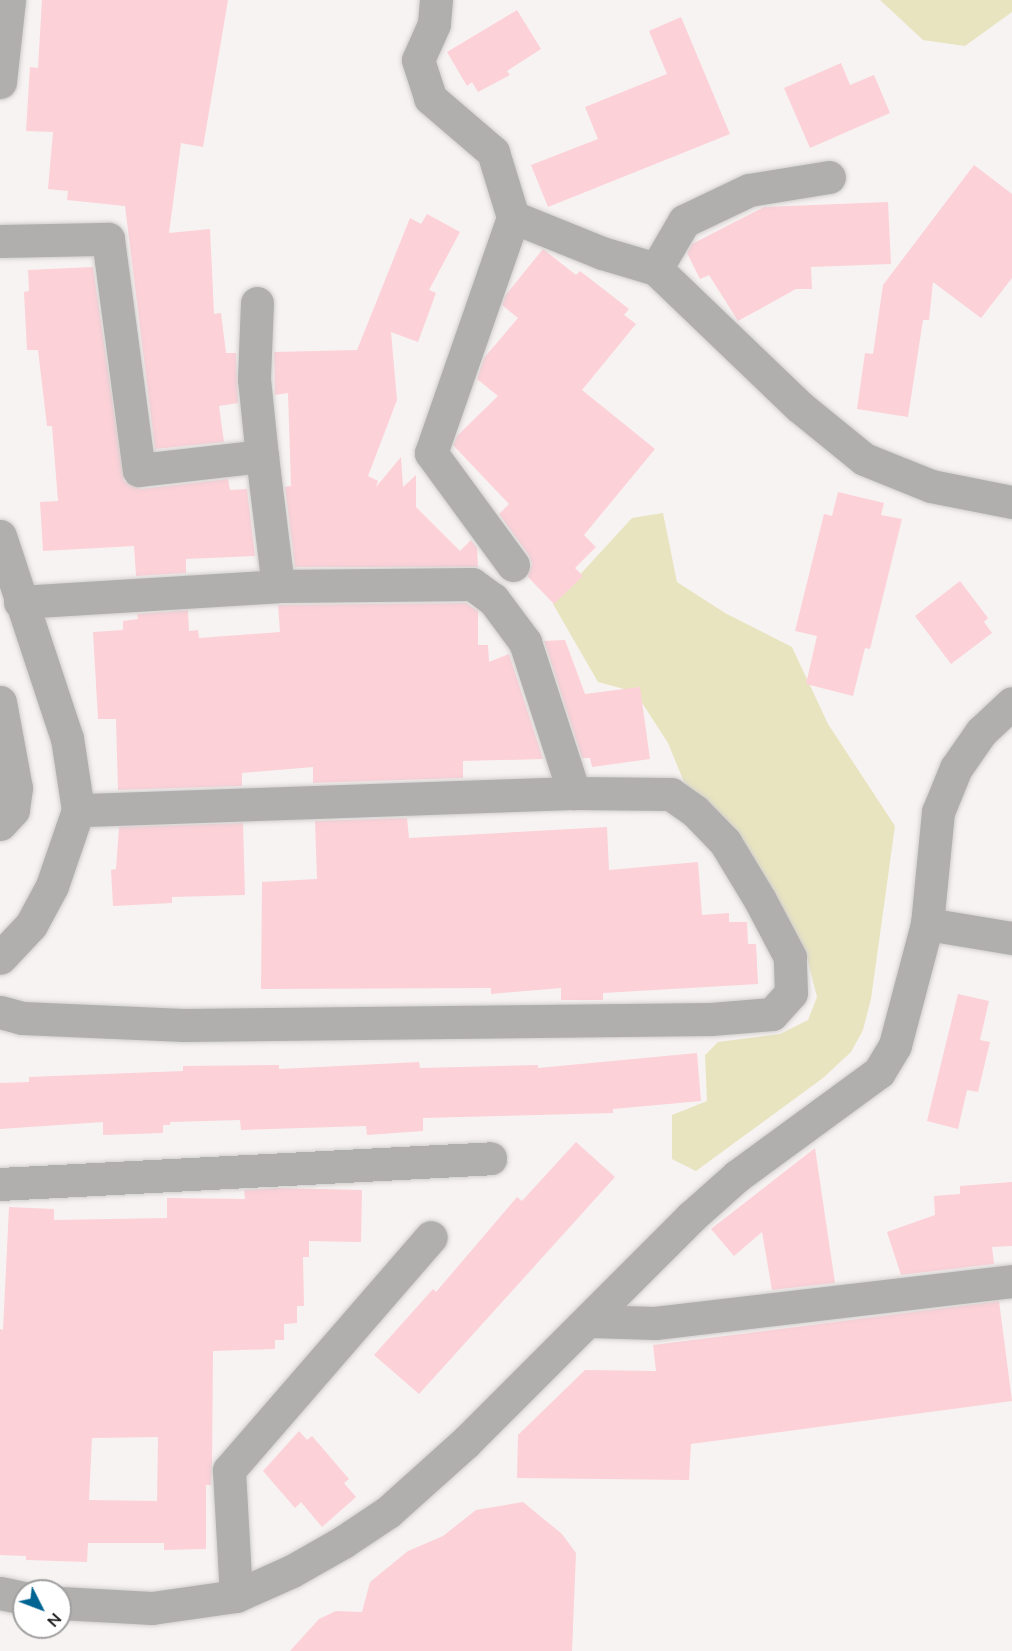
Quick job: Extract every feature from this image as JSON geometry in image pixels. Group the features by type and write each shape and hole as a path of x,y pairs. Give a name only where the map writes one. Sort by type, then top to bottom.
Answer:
{"street":[{"path":"0,82 9,0"},
{"path":"436,0 434,24 418,60 430,98 493,152 513,217 431,453 513,565"},
{"path":"656,269 684,221 749,190 829,177"},
{"path":"513,217 602,253 656,269 800,407 864,459 931,486 1012,502"},
{"path":"0,241 108,239 139,470 262,456"},
{"path":"257,303 254,379 278,586"},
{"path":"0,536 67,738 78,810 52,886 31,925 0,958"},
{"path":"21,602 278,586 472,584 493,599 525,642 574,793"},
{"path":"0,702 15,788 13,810 0,824"},
{"path":"72,1604 152,1608 236,1596 292,1571 388,1512 590,1321 691,1217 737,1176 879,1072 895,1045 927,924 938,812 956,768 981,732 1012,703"},
{"path":"0,1012 22,1018 244,1024 711,1019 772,1014 784,1004 791,993 790,957 725,842 695,811 670,795 574,793 78,810"},
{"path":"927,924 1012,938"},
{"path":"0,1184 490,1158"},
{"path":"236,1596 230,1470 431,1237"},
{"path":"590,1321 655,1323 1012,1281"}],"shaded area":[{"path":"880,0 1012,0 1012,12 965,46 923,40"},
{"path":"663,513 677,582 725,613 792,647 828,724 895,826 871,999 863,1030 851,1052 823,1078 696,1171 672,1159 672,1115 707,1101 705,1055 718,1042 780,1034 808,1020 817,997 807,958 776,900 728,830 684,782 668,743 635,692 598,682 553,604 632,518"}],"building":[{"path":"42,0 228,0 203,147 181,143 169,233 210,229 214,314 221,313 226,353 236,353 238,403 219,406 224,442 155,449 125,206 67,200 68,191 48,189 53,132 26,131 30,67 38,68"},
{"path":"517,10 541,49 507,71 510,75 478,92 472,82 467,86 447,52"},
{"path":"681,17 730,134 548,207 531,165 598,139 585,107 667,74 649,31"},
{"path":"841,63 850,85 874,75 890,113 810,148 784,88"},
{"path":"974,165 1012,194 1012,278 981,318 933,282 929,320 923,320 908,417 857,409 865,353 873,354 883,285"},
{"path":"888,202 891,264 811,267 812,289 796,289 738,321 709,275 700,279 687,253 692,244 764,207"},
{"path":"427,214 460,232 429,290 436,293 418,342 391,332 397,400 368,476 378,481 376,487 401,457 403,487 416,475 416,507 460,551 471,540 477,548 478,567 295,567 285,487 291,486 288,393 275,395 274,352 357,350 410,218 421,224"},
{"path":"543,249 576,275 580,271 629,309 624,315 636,324 582,390 655,449 584,535 596,547 575,568 583,576 554,604 527,576 532,564 528,554 499,514 509,504 453,445 457,436 498,396 477,379 484,358 518,318 502,305 505,296"},
{"path":"93,267 124,481 141,489 228,479 230,490 247,489 255,556 186,559 186,573 136,576 134,546 43,551 40,502 58,501 52,426 47,426 38,350 27,350 24,292 29,291 28,270"},
{"path":"838,492 884,503 881,515 902,519 870,649 865,648 853,696 806,684 817,636 795,631 824,514 832,516"},
{"path":"960,581 988,618 984,622 992,633 951,664 915,616"},
{"path":"466,603 478,611 478,645 488,645 489,662 509,654 543,759 463,761 463,778 313,783 313,767 242,773 242,786 118,790 116,719 98,719 93,632 123,630 123,621 138,619 137,614 188,610 189,631 198,630 199,638 280,632 278,605"},
{"path":"565,640 585,694 640,687 650,759 592,767 590,758 582,758 544,641"},
{"path":"407,818 409,838 607,827 609,870 698,862 702,915 729,913 729,922 747,922 748,944 756,944 758,984 603,993 603,1000 561,1000 561,988 491,994 491,988 261,989 262,882 317,879 315,821"},
{"path":"243,823 245,895 172,897 172,903 113,906 111,870 116,869 119,827"},
{"path":"958,994 989,1001 980,1040 990,1042 978,1092 967,1090 958,1129 927,1121"},
{"path":"697,1053 701,1101 613,1109 613,1113 423,1118 423,1131 367,1135 366,1126 241,1130 240,1120 170,1122 170,1125 163,1125 163,1133 103,1135 103,1122 0,1129 0,1083 29,1082 29,1077 183,1071 183,1066 279,1065 279,1069 419,1062 420,1068 538,1065 538,1068"},
{"path":"576,1142 615,1177 419,1394 374,1355 433,1289 436,1292 517,1197 522,1201"},
{"path":"815,1148 835,1283 772,1290 762,1232 734,1256 711,1229"},
{"path":"1012,1182 1012,1246 992,1247 994,1264 901,1275 887,1232 935,1215 934,1196 960,1194 960,1186"},
{"path":"277,1188 362,1190 361,1242 309,1241 309,1257 303,1257 304,1306 297,1306 297,1323 284,1324 284,1340 275,1340 275,1349 213,1351 212,1465 211,1485 206,1485 206,1549 164,1550 164,1543 88,1543 87,1562 26,1560 26,1556 0,1555 0,1329 3,1330 9,1207 54,1209 54,1220 167,1218 167,1198 245,1199 244,1190","holes":["158,1437 157,1501 89,1500 92,1438"]},
{"path":"999,1301 1012,1401 691,1444 689,1480 517,1478 518,1435 585,1370 656,1371 653,1345"},
{"path":"299,1431 307,1440 312,1436 349,1479 344,1483 356,1497 322,1527 301,1502 295,1508 263,1471"},
{"path":"523,1502 562,1534 576,1553 572,1651 290,1651 319,1619 336,1611 362,1612 370,1582 408,1551 443,1536 476,1510"}]}
